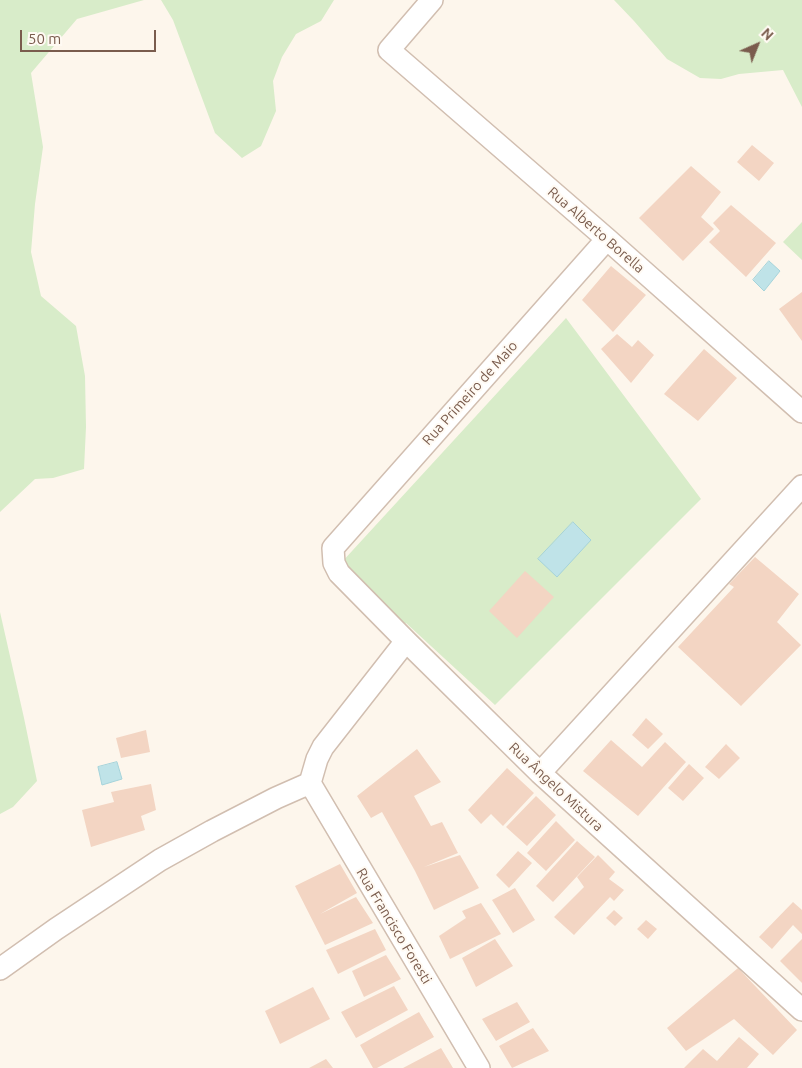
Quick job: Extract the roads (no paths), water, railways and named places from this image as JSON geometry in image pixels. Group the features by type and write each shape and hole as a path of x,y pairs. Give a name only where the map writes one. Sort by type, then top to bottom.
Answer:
{"street":[{"name":"Rua Alberto Borella","path":"432,0 389,50 802,412"},
{"name":"Rua Primeiro de Maio","path":"333,548 606,239"},
{"path":"540,773 802,486"},
{"name":"Rua Ângelo Mistura","path":"333,548 334,563 340,573 406,641 540,773 802,1010"},
{"path":"0,969 56,928 160,860 276,798 310,783 317,759 323,747 406,641"},
{"name":"Rua Francisco Foresti","path":"310,783 479,1068"}],"water":[{"path":"769,261 780,271 764,291 753,280"},
{"path":"573,522 591,540 557,577 538,559"},
{"path":"117,762 122,779 102,785 98,767"}]}
